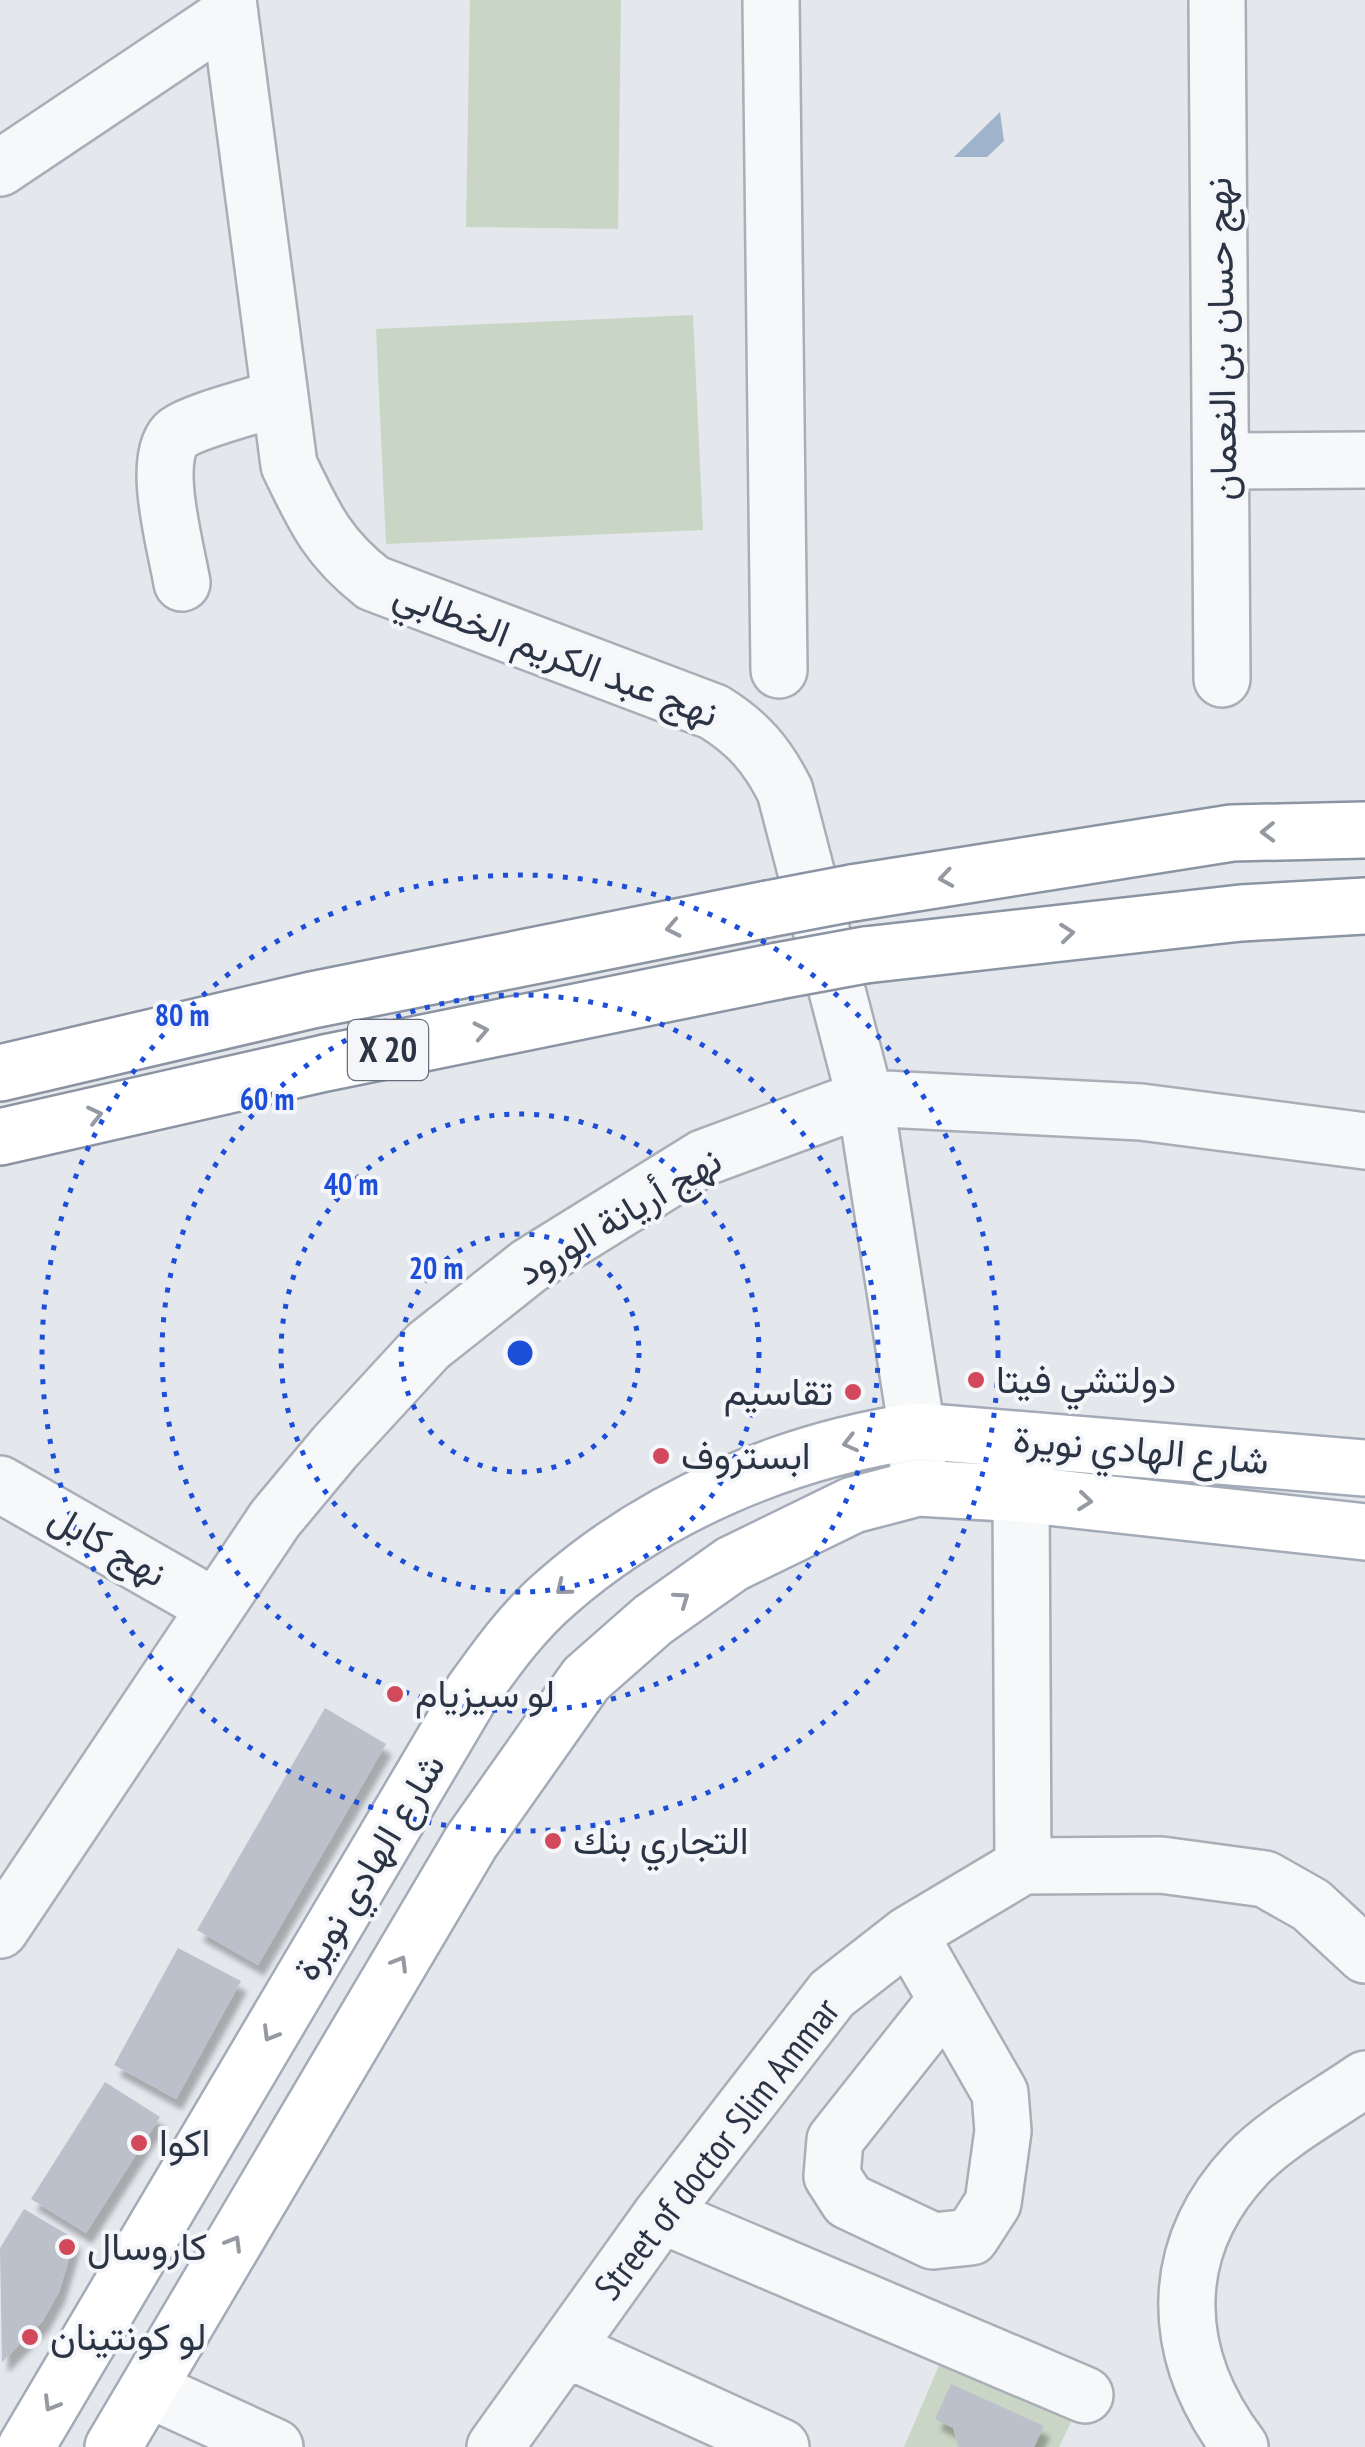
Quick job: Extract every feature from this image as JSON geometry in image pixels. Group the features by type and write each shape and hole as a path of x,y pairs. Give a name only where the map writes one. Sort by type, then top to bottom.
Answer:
{"main road":[{"name":"X 20","path":"0,1073 312,1000 852,894 1232,833 1365,830"},
{"name":"X 20","path":"0,1137 325,1063 866,955 1241,913 1365,906"},
{"path":"0,1047 312,1000"},
{"name":"شارع الهادي نويرة","path":"26,2447 473,1691 510,1640 556,1592 631,1537 703,1496 849,1442 916,1432 1365,1468"},
{"name":"شارع الهادي نويرة","path":"113,2447 471,1842 586,1679 654,1620 732,1564 853,1505 918,1488 1021,1494 1365,1532"}],"street":[{"path":"772,0 778,670"},
{"name":"نهج حسان بن النعمان","path":"1218,0 1222,679"},
{"path":"0,168 229,7"},
{"name":"نهج عبد الكريم الخطابي","path":"229,7 289,465 320,531 342,558 374,582 714,712 744,730 768,758 785,791 866,1098 916,1432"},
{"path":"182,582 164,472 166,450 178,434 280,397"},
{"path":"1223,461 1365,460"},
{"name":"نهج أريانة الورود","path":"0,1930 275,1519 334,1447 428,1346 515,1277 703,1158 866,1098 1141,1112 1365,1140"},
{"path":"916,1432 918,1488"},
{"name":"نهج كابل","path":"0,1484 215,1607"},
{"path":"1021,1494 1023,1866 1161,1865 1265,1880 1310,1905 1365,1956"},
{"name":"Street of doctor Slim Ammar","path":"494,2447 661,2215 832,1994 909,1934 1023,1866"},
{"path":"909,1934 945,2001"},
{"path":"1240,2447 1216,2416 1191,2349 1184,2288 1203,2221 1248,2162 1365,2079"},
{"path":"661,2215 1085,2395"},
{"path":"566,2348 780,2447"},
{"path":"148,2389 275,2447"}],"green space":[{"path":"470,0 621,0 618,229 466,227"},
{"path":"693,315 703,530 386,544 376,329"},
{"path":"944,2354 1077,2410 1059,2447 904,2447"}],"water":[{"path":"1000,112 1004,141 987,157 954,157"}],"building":[{"path":"325,1708 386,1744 258,1965 197,1930"},
{"path":"178,1948 241,1981 176,2099 114,2065"},
{"path":"105,2082 160,2117 86,2233 31,2199"},
{"path":"24,2209 75,2239 59,2292 42,2322 2,2362 0,2248"},
{"path":"951,2384 1044,2426 1034,2447 959,2447 953,2428 935,2419"}],"place":[{"name":"دولتشي فيتا","path":"976,1380"},
{"name":"تقاسيم","path":"853,1392"},
{"name":"ابستروف","path":"661,1456"},
{"name":"لو سيزيام","path":"395,1694"},
{"name":"التجاري بنك","path":"553,1841"},
{"name":"اكوا","path":"139,2143"},
{"name":"كاروسال","path":"67,2247"},
{"name":"لو كونتينان","path":"30,2337"}]}
